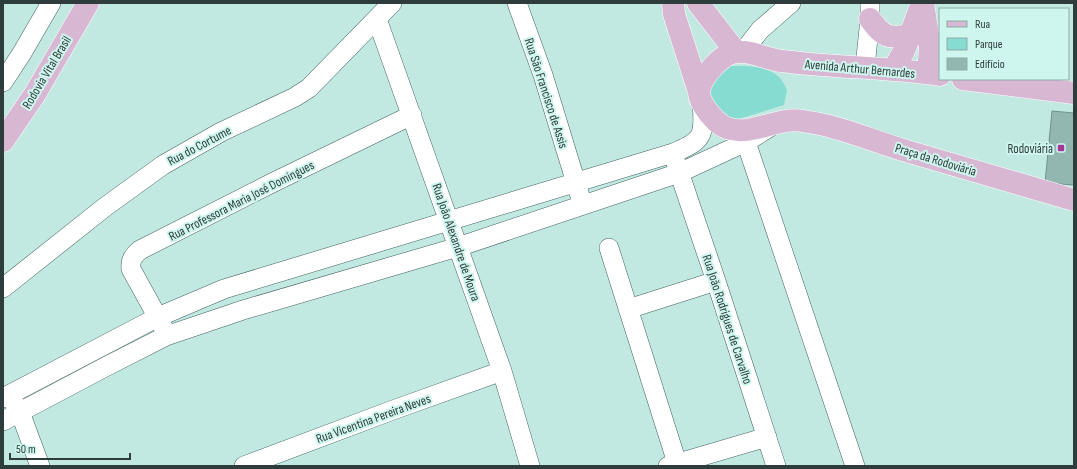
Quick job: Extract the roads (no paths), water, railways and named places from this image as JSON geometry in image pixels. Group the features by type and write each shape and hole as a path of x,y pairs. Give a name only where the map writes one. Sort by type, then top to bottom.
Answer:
{"main road":[{"name":"Rodovia Vital Brasil","path":"3,141 35,94 88,3"},
{"name":"Praça da Rodoviária","path":"673,3 674,14 701,98 714,120 726,128 742,130 798,120 832,126 901,149 1074,200"},
{"path":"698,3 740,52"},
{"path":"893,70 904,51 923,3"},
{"path":"923,3 934,74"},
{"path":"870,11 879,32 896,38 910,36"},
{"path":"701,98 704,79 710,70 729,54 740,52"},
{"name":"Avenida Arthur Bernardes","path":"740,52 780,61 934,74"},
{"path":"971,80 1074,93"}],"street":[{"path":"3,82 51,3"},
{"name":"Rua do Cortume","path":"3,288 105,207 163,165 221,132 295,97 309,88 392,3"},
{"name":"Rua São Francisco de Assis","path":"517,3 543,75 583,205"},
{"path":"740,52 760,30 791,3"},
{"path":"865,68 870,11"},
{"name":"Rua João Alexandre de Moura","path":"377,19 502,371 530,466"},
{"path":"40,466 20,412 6,397 158,317 224,289 450,222 673,153 687,147 700,136 703,130 704,122 701,98"},
{"name":"Rua Professora Maria José Domingues","path":"166,336 158,317 131,269 130,262 134,255 140,250 272,183 412,115"},
{"path":"3,421 166,336 243,310 458,247 679,173 746,142 775,124"},
{"path":"746,142 855,466"},
{"name":"Rua João Rodrigues de Carvalho","path":"673,153 776,466"},
{"path":"609,248 628,309 672,465 767,437"},
{"path":"628,309 716,281"},
{"name":"Rua Vicentina Pereira Neves","path":"244,466 502,371"}],"place":[{"name":"Rodoviária","path":"1061,148"}]}
